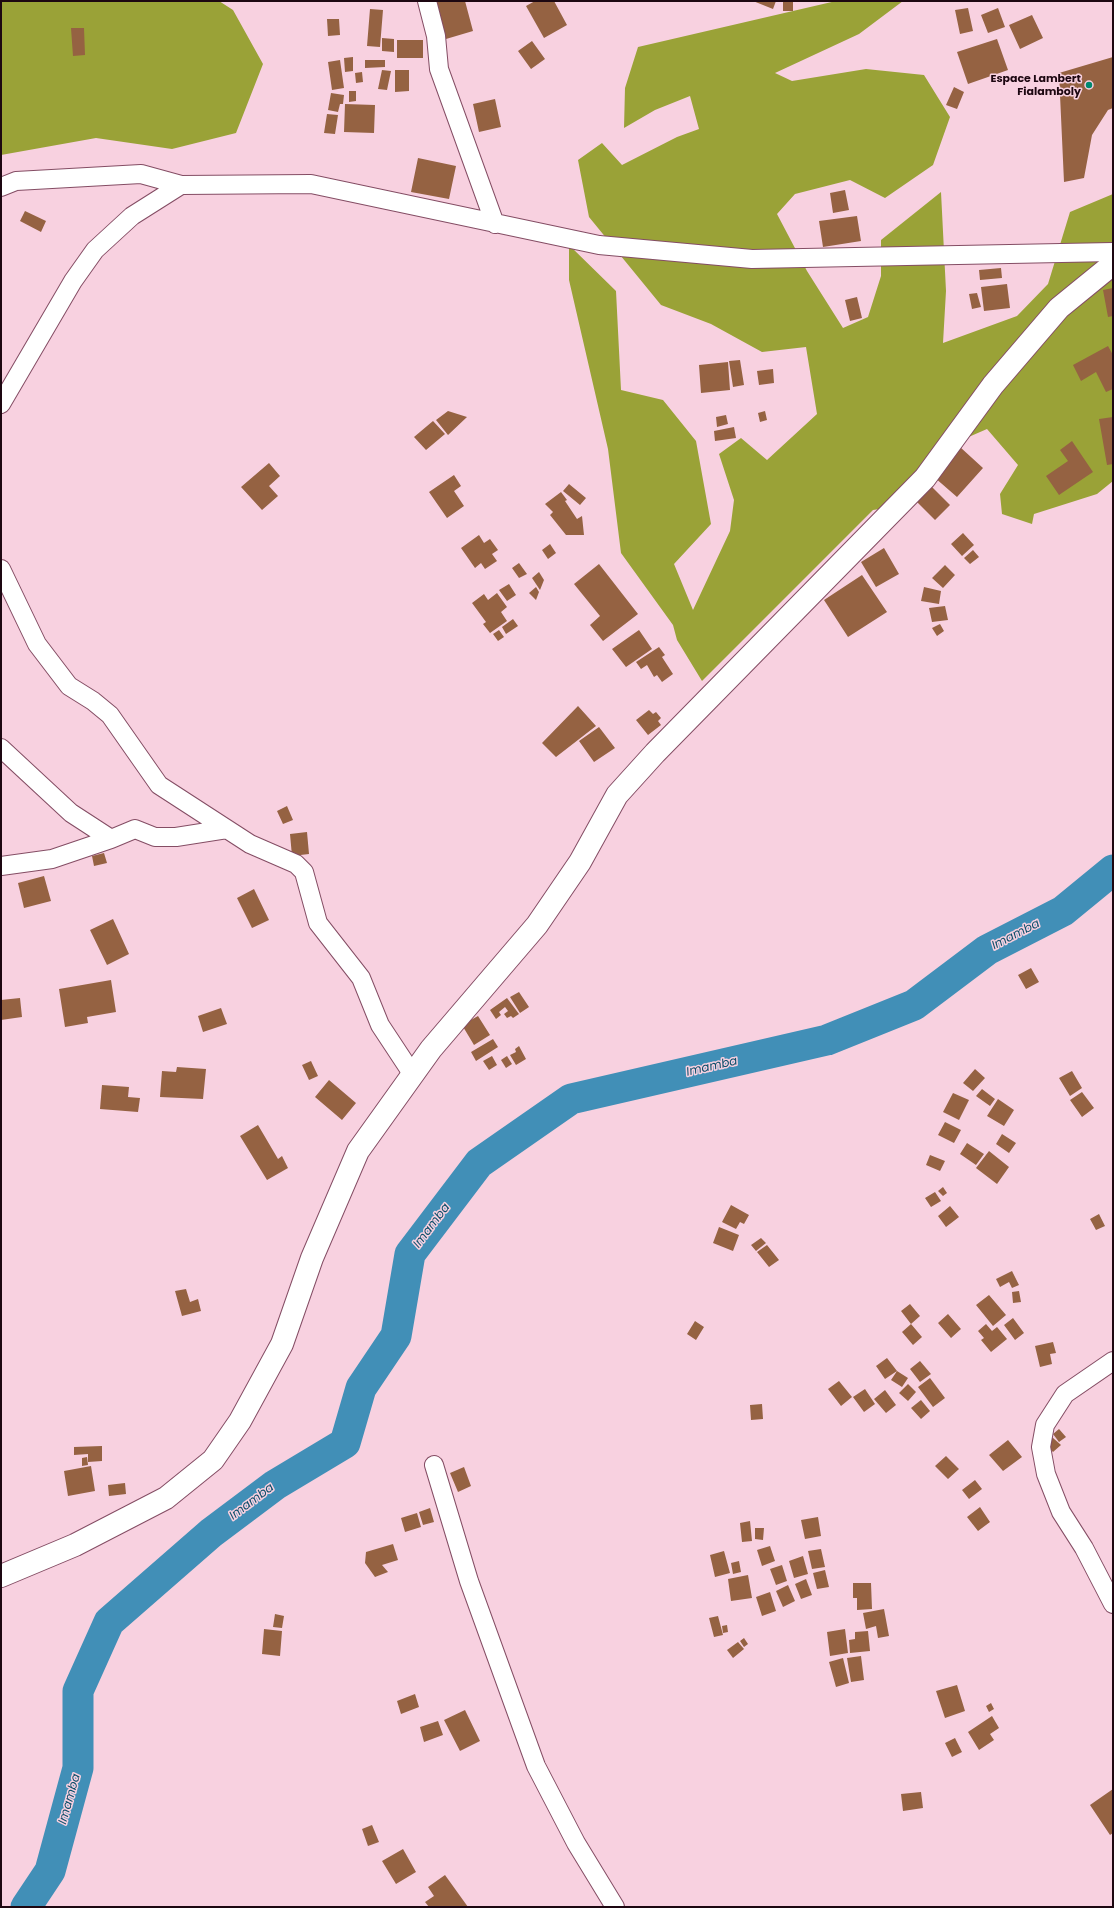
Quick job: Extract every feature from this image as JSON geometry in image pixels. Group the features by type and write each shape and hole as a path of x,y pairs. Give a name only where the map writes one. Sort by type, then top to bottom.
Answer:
{"street":[{"path":"428,1 436,36 439,69 495,224"},
{"path":"1,187 16,181 141,174 181,185 311,184 599,245 752,259 1113,252"},
{"path":"1,404 73,281 95,250 132,216 181,185"},
{"path":"1,1576 75,1545 166,1498 213,1460 240,1421 282,1344 312,1258 358,1151 436,1043 537,925 580,862 617,795 654,753 925,478 993,384 1059,308 1113,264"},
{"path":"1,570 37,644 69,686 93,700 110,715 159,785 250,844 296,864 304,872 318,923 361,978 380,1025 413,1075"},
{"path":"1,748 71,813 111,839"},
{"path":"1,866 52,859 111,839 135,829 155,837 176,837 227,829"},
{"path":"1113,1361 1065,1394 1045,1425 1041,1447 1046,1474 1061,1512 1084,1548 1113,1604"},
{"path":"434,1465 469,1581 536,1766 576,1843 615,1907"}],"green space":[{"path":"1,1 219,1 233,10 263,64 236,133 172,149 96,138 1,155"},
{"path":"836,1 903,1 859,34 775,73 792,81 866,69 924,75 950,117 933,165 885,198 850,180 795,194 777,214 807,271 843,328 868,317 881,276 881,240 941,192 946,291 943,343 1017,316 1048,284 1070,212 1113,194 1113,481 1097,494 1034,514 1032,524 1002,514 1000,494 1018,465 987,429 964,439 899,506 873,510 702,681 677,640 673,625 621,553 608,449 569,280 569,245 616,291 621,390 663,400 696,441 711,524 674,564 693,610 730,531 734,500 719,454 741,438 767,460 817,414 806,347 762,352 711,324 661,305 589,217 578,160 602,143 622,165 677,137 699,129 690,96 655,110 624,128 625,88 638,47"}],"building":[{"path":"436,1 465,1 473,31 446,39"},
{"path":"535,1 554,1 567,25 544,38 526,6"},
{"path":"753,1 776,1 773,9"},
{"path":"783,1 793,1 793,11 783,11"},
{"path":"968,8 973,31 960,34 955,10"},
{"path":"998,8 1005,27 988,33 981,15"},
{"path":"370,9 383,10 380,47 367,46"},
{"path":"1032,15 1043,38 1020,49 1009,25"},
{"path":"327,19 339,19 340,35 328,36"},
{"path":"71,28 84,28 85,55 73,56"},
{"path":"382,38 394,39 394,52 382,51"},
{"path":"997,39 1008,70 968,84 957,52"},
{"path":"397,40 423,40 423,58 397,58"},
{"path":"532,41 545,59 531,69 518,51"},
{"path":"353,57 353,71 345,72 344,58"},
{"path":"1113,57 1113,108 1108,110 1092,135 1084,178 1064,182 1059,73"},
{"path":"340,60 344,88 332,90 328,62"},
{"path":"365,60 385,60 385,67 365,68"},
{"path":"382,70 391,71 387,90 378,89"},
{"path":"395,70 409,70 409,91 395,92"},
{"path":"362,72 363,82 356,83 355,73"},
{"path":"954,87 964,92 957,109 946,105"},
{"path":"349,91 356,91 356,101 349,102"},
{"path":"331,93 344,95 343,104 340,104 338,112 328,110"},
{"path":"495,99 501,127 479,132 473,104"},
{"path":"345,104 375,105 374,133 344,132"},
{"path":"327,114 338,115 335,134 324,133"},
{"path":"418,158 456,166 449,199 411,192"},
{"path":"845,190 849,210 833,213 830,193"},
{"path":"25,211 46,221 41,232 20,221"},
{"path":"857,216 861,241 823,247 819,221"},
{"path":"1001,268 1002,278 980,280 979,270"},
{"path":"1007,284 1010,308 984,311 981,287"},
{"path":"1113,288 1113,316 1108,317 1103,290"},
{"path":"977,293 981,307 972,309 969,294"},
{"path":"857,297 862,318 850,321 845,300"},
{"path":"1108,346 1113,355 1113,389 1106,392 1096,372 1081,381 1073,365"},
{"path":"740,360 744,385 733,387 729,361"},
{"path":"728,362 730,390 701,393 699,365"},
{"path":"773,369 774,383 759,385 757,371"},
{"path":"448,411 467,417 448,435 436,420"},
{"path":"765,411 767,420 760,422 758,413"},
{"path":"726,415 728,424 717,427 716,417"},
{"path":"1113,417 1113,464 1107,465 1099,419"},
{"path":"433,421 445,434 426,450 414,437"},
{"path":"734,427 736,438 715,441 714,431"},
{"path":"1072,441 1093,472 1059,495 1046,476 1068,461 1060,450"},
{"path":"960,447 983,468 957,497 934,477"},
{"path":"269,463 280,476 269,486 278,496 262,510 241,487"},
{"path":"454,475 461,486 454,491 464,506 447,518 429,492"},
{"path":"569,484 586,498 580,505 563,491"},
{"path":"929,484 950,505 935,520 914,499"},
{"path":"561,492 577,519 582,516 584,535 566,535 550,515 553,512 545,504"},
{"path":"963,533 974,545 962,556 951,544"},
{"path":"479,535 484,543 490,539 498,550 492,554 497,561 485,569 481,563 475,568 461,548"},
{"path":"550,544 556,553 548,559 542,550"},
{"path":"884,548 899,574 876,587 861,562"},
{"path":"973,550 979,557 970,564 964,558"},
{"path":"519,563 527,574 519,578 512,568"},
{"path":"599,564 638,614 603,641 590,625 600,616 574,584"},
{"path":"945,565 955,575 943,588 932,578"},
{"path":"539,572 544,580 540,590 532,578"},
{"path":"862,575 887,612 848,637 824,600"},
{"path":"509,584 516,595 507,601 499,590"},
{"path":"536,587 539,592 536,600 529,593"},
{"path":"924,587 941,591 939,604 921,601"},
{"path":"497,593 507,607 501,612 507,621 490,633 483,624 486,622 472,603 484,594 488,600"},
{"path":"945,606 948,620 932,622 929,608"},
{"path":"513,619 518,626 506,634 502,627"},
{"path":"940,624 944,631 937,636 932,628"},
{"path":"499,630 504,637 498,641 493,634"},
{"path":"639,630 652,649 626,667 612,649"},
{"path":"659,647 665,655 662,657 673,674 662,682 657,675 654,677 647,665 641,669 636,662"},
{"path":"578,706 596,726 556,757 542,743"},
{"path":"649,710 653,714 656,712 661,718 658,721 661,725 648,735 636,720"},
{"path":"599,727 615,748 594,762 579,741"},
{"path":"287,806 293,820 283,824 277,811"},
{"path":"307,832 309,854 292,856 290,834"},
{"path":"104,853 107,863 94,866 92,856"},
{"path":"44,876 51,901 24,908 18,883"},
{"path":"254,889 269,920 252,928 237,898"},
{"path":"113,919 129,954 107,965 90,930"},
{"path":"1031,968 1039,982 1026,989 1018,975"},
{"path":"111,980 116,1012 87,1017 88,1023 65,1027 59,989"},
{"path":"519,992 529,1007 520,1013 510,997"},
{"path":"20,998 22,1017 1,1020 1,1000"},
{"path":"507,998 519,1014 513,1018 511,1016 507,1018 504,1014 508,1011 505,1007 499,1012 501,1015 496,1019 490,1010"},
{"path":"221,1008 227,1024 203,1032 198,1016"},
{"path":"478,1016 490,1035 474,1045 462,1025"},
{"path":"493,1039 498,1047 476,1061 471,1052"},
{"path":"519,1046 526,1059 516,1065 510,1055 516,1052 515,1049"},
{"path":"492,1056 497,1065 489,1070 483,1061"},
{"path":"507,1056 512,1064 506,1068 501,1060"},
{"path":"311,1061 318,1076 309,1080 302,1065"},
{"path":"177,1067 206,1069 203,1099 160,1097 162,1071 176,1072"},
{"path":"975,1069 985,1078 973,1091 963,1083"},
{"path":"1072,1071 1082,1088 1070,1096 1059,1078"},
{"path":"329,1080 356,1103 342,1120 315,1097"},
{"path":"102,1085 129,1087 128,1097 140,1098 138,1112 100,1109"},
{"path":"982,1089 995,1099 990,1106 976,1096"},
{"path":"1082,1092 1094,1108 1082,1117 1070,1100"},
{"path":"953,1093 969,1100 959,1120 943,1112"},
{"path":"998,1099 1014,1110 1004,1126 987,1116"},
{"path":"945,1122 961,1130 954,1143 938,1135"},
{"path":"258,1125 278,1159 282,1156 288,1168 267,1180 240,1136"},
{"path":"1002,1134 1016,1143 1009,1153 996,1144"},
{"path":"967,1143 984,1154 976,1165 960,1154"},
{"path":"989,1151 1009,1167 997,1184 976,1168"},
{"path":"930,1155 945,1161 940,1171 926,1165"},
{"path":"943,1187 947,1193 943,1196 938,1191"},
{"path":"935,1192 941,1201 931,1207 925,1198"},
{"path":"731,1205 749,1215 744,1224 740,1222 736,1229 722,1222"},
{"path":"950,1206 959,1217 946,1227 938,1216"},
{"path":"1099,1214 1105,1226 1096,1230 1090,1219"},
{"path":"719,1227 739,1235 733,1251 713,1243"},
{"path":"761,1238 766,1243 756,1251 751,1245"},
{"path":"767,1245 779,1260 769,1267 757,1252"},
{"path":"1012,1271 1019,1285 1012,1288 1009,1282 1000,1287 996,1279"},
{"path":"186,1289 190,1302 198,1299 201,1311 182,1316 175,1291"},
{"path":"1019,1291 1021,1302 1013,1303 1012,1292"},
{"path":"989,1295 1006,1315 993,1326 976,1305"},
{"path":"910,1304 920,1316 911,1324 901,1311"},
{"path":"948,1314 961,1329 951,1338 938,1323"},
{"path":"1013,1318 1024,1333 1015,1340 1004,1325"},
{"path":"695,1321 704,1327 696,1340 687,1334"},
{"path":"911,1324 922,1337 913,1345 902,1332"},
{"path":"986,1324 992,1331 997,1327 1007,1339 991,1352 981,1340 984,1338 978,1331"},
{"path":"1053,1342 1056,1353 1050,1354 1052,1364 1040,1367 1035,1346"},
{"path":"887,1358 897,1371 885,1379 876,1366"},
{"path":"920,1361 931,1374 920,1382 910,1369"},
{"path":"897,1371 908,1378 902,1387 891,1380"},
{"path":"930,1378 945,1398 933,1407 918,1387"},
{"path":"839,1381 852,1397 841,1406 828,1389"},
{"path":"908,1384 916,1392 908,1401 899,1393"},
{"path":"865,1389 875,1404 864,1412 853,1397"},
{"path":"885,1390 896,1405 886,1413 874,1399"},
{"path":"921,1400 930,1411 921,1419 911,1408"},
{"path":"762,1404 763,1419 751,1420 750,1405"},
{"path":"1059,1429 1066,1437 1059,1442 1053,1434"},
{"path":"1052,1437 1061,1445 1053,1452 1045,1444"},
{"path":"1008,1440 1022,1457 1003,1471 989,1455"},
{"path":"102,1446 102,1461 88,1462 88,1454 74,1455 74,1447"},
{"path":"946,1456 959,1469 948,1479 935,1466"},
{"path":"87,1457 88,1465 82,1466 82,1458"},
{"path":"91,1466 95,1491 68,1496 64,1471"},
{"path":"464,1467 471,1486 458,1492 450,1473"},
{"path":"975,1480 982,1489 969,1499 962,1490"},
{"path":"125,1483 126,1494 109,1496 108,1485"},
{"path":"980,1507 990,1522 978,1531 967,1517"},
{"path":"430,1508 434,1522 423,1525 419,1512"},
{"path":"417,1513 421,1527 405,1532 401,1518"},
{"path":"818,1517 821,1536 805,1539 801,1520"},
{"path":"750,1521 752,1541 742,1542 740,1523"},
{"path":"755,1528 764,1528 763,1540 755,1539"},
{"path":"393,1544 398,1560 382,1565 388,1572 375,1577 365,1563 366,1552"},
{"path":"770,1546 775,1561 762,1566 757,1550"},
{"path":"821,1549 825,1567 812,1569 808,1551"},
{"path":"724,1551 730,1573 715,1577 710,1555"},
{"path":"803,1556 808,1574 794,1578 789,1561"},
{"path":"739,1561 741,1572 733,1574 731,1563"},
{"path":"782,1565 787,1581 776,1585 770,1569"},
{"path":"825,1570 829,1587 817,1589 813,1573"},
{"path":"748,1575 752,1598 731,1601 728,1579"},
{"path":"806,1579 812,1595 801,1599 795,1584"},
{"path":"853,1583 871,1583 872,1609 857,1610 857,1598 853,1598"},
{"path":"788,1585 795,1601 783,1607 776,1591"},
{"path":"770,1592 776,1611 762,1616 756,1597"},
{"path":"884,1609 889,1636 878,1638 876,1626 866,1629 863,1613"},
{"path":"275,1614 284,1616 282,1628 273,1627"},
{"path":"718,1616 723,1635 714,1637 709,1618"},
{"path":"727,1625 728,1632 723,1633 722,1626"},
{"path":"264,1629 282,1631 280,1656 262,1654"},
{"path":"845,1629 848,1653 830,1656 827,1632"},
{"path":"868,1631 870,1651 850,1653 849,1640 855,1639 855,1632"},
{"path":"744,1638 748,1644 744,1647 740,1641"},
{"path":"738,1642 744,1649 733,1658 727,1650"},
{"path":"861,1656 864,1680 851,1682 847,1658"},
{"path":"843,1658 849,1683 836,1687 829,1662"},
{"path":"957,1685 965,1711 945,1718 936,1691"},
{"path":"415,1694 419,1707 401,1714 397,1701"},
{"path":"991,1703 994,1709 989,1712 986,1706"},
{"path":"465,1710 480,1741 460,1751 444,1720"},
{"path":"992,1716 999,1728 990,1734 994,1740 979,1750 968,1732"},
{"path":"438,1721 443,1735 424,1742 420,1727"},
{"path":"955,1738 962,1752 952,1757 945,1743"},
{"path":"1113,1789 1113,1833 1110,1835 1090,1805"},
{"path":"921,1792 923,1808 903,1811 901,1794"},
{"path":"372,1825 379,1842 368,1846 362,1829"},
{"path":"403,1849 416,1872 396,1884 382,1861"},
{"path":"445,1875 468,1907 429,1907 425,1902 434,1896 428,1887"}],"waterway":[{"name":"Imamba","path":"26,1907 50,1871 78,1768 78,1691 109,1622 211,1533 275,1485 345,1443 361,1388 396,1336 410,1254 479,1163 571,1099 827,1040 914,1005 987,950 1063,911 1113,870"}],"place":[{"name":"Espace Lambert Fialamboly","path":"1089,85"}]}
